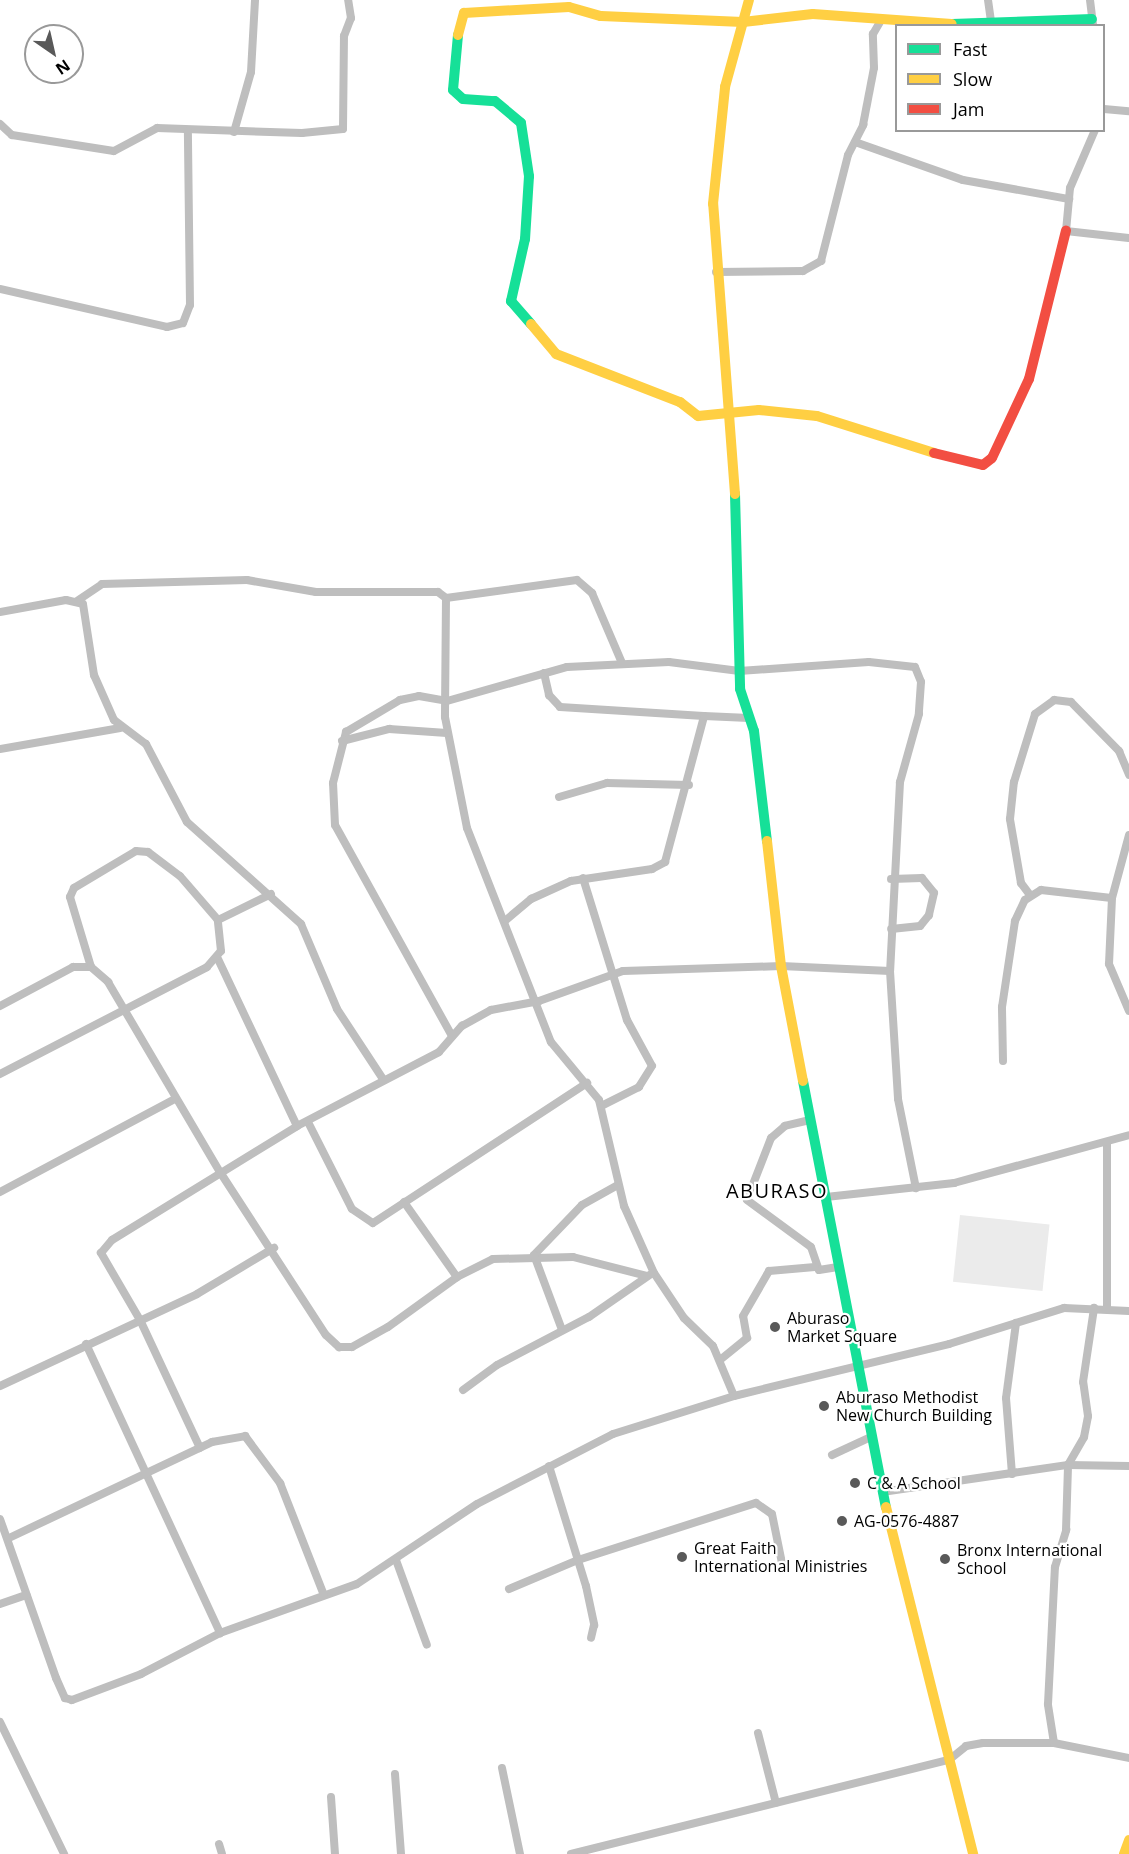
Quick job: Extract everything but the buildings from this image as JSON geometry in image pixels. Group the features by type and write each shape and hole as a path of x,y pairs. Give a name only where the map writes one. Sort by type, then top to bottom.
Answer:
{"street":[{"path":"234,132 251,72 255,0"},
{"path":"0,124 12,135 114,151 149,129 234,132 343,129 344,36 351,18 348,0"},
{"path":"749,0 724,99 713,204 716,272 738,533 739,671 749,718 781,966 826,1197 837,1267 882,1492 973,1854"},
{"path":"988,0 991,21"},
{"path":"1090,0 1093,22 991,21 966,24 880,22 813,14 743,22 602,16 569,7 464,13 453,55 453,90 463,99 495,101 521,123 529,176 525,239 511,302 556,354 680,402 698,416 728,416 759,410 817,416 884,441 983,465 992,458 1029,380 1066,231 1069,199 1094,132"},
{"path":"716,272 813,268 827,243 855,142 864,125 874,68 873,34 880,22"},
{"path":"1105,109 1129,111"},
{"path":"0,289 167,327 183,323 190,305 188,131"},
{"path":"855,142 963,180 1069,199"},
{"path":"1066,231 1129,238"},
{"path":"0,612 77,601 102,584 247,580 316,592 438,592 446,598 577,580 592,593 622,663"},
{"path":"446,598 447,733 459,806 539,1001 559,1057 587,1083 601,1106 618,1185 650,1274 720,1360 734,1396"},
{"path":"77,601 87,611 98,687 120,728 146,744 187,822 271,894 301,924 337,1009 383,1079"},
{"path":"452,1036 335,825 333,783 346,732 400,700 419,696 447,701 544,673 622,663 669,662 739,671 869,662 915,667 921,682 919,714 902,768 891,879 890,971 898,1099 916,1188"},
{"path":"544,673 549,695 560,706 749,718"},
{"path":"1030,895 1021,883 1010,819 1021,754 1035,714 1054,700 1071,702 1119,751 1129,775"},
{"path":"506,920 531,899 583,878 652,869 665,862 689,785 704,716"},
{"path":"0,749 120,728"},
{"path":"342,741 389,729 447,733"},
{"path":"559,797 608,783 689,785"},
{"path":"1129,836 1112,898 1109,964 1129,1011"},
{"path":"297,1126 218,960 219,920 180,876 148,852 136,851 74,888 70,897 91,967 122,1007 219,1172 274,1248 326,1335 339,1347 352,1347 388,1327 457,1277 493,1259 534,1255 573,1257 650,1274"},
{"path":"583,878 627,1020 652,1066 639,1087 601,1106"},
{"path":"891,879 922,878 934,893 929,915 920,926 891,929"},
{"path":"1003,1061 1002,1007 1015,921 1030,895 1055,890 1112,898"},
{"path":"219,920 271,894"},
{"path":"0,1074 122,1007 218,960"},
{"path":"200,1448 140,1320 101,1253 103,1246 219,1172 297,1126 383,1079 439,1052 452,1036 491,1010 539,1001 613,975 781,966 890,971"},
{"path":"0,1006 48,978 91,967"},
{"path":"308,1122 361,1220 373,1222 587,1083"},
{"path":"0,1192 176,1099"},
{"path":"810,1120 785,1126 771,1138 747,1196 753,1209 811,1247 815,1267"},
{"path":"826,1197 916,1188 1007,1171 1129,1135"},
{"path":"1107,1142 1107,1309"},
{"path":"534,1255 582,1204 618,1185"},
{"path":"404,1202 457,1277"},
{"path":"0,1386 140,1320 274,1248"},
{"path":"534,1255 562,1330"},
{"path":"720,1360 747,1338 743,1316 769,1271 837,1267"},
{"path":"463,1390 497,1365 562,1330 650,1274"},
{"path":"0,1520 9,1538 26,1595 69,1700 141,1674 220,1633 357,1584 477,1504 613,1434 734,1396 857,1368 1064,1308 1129,1311"},
{"path":"1054,1743 1048,1704 1055,1567 1066,1530 1068,1465 1084,1437 1083,1382 1094,1308"},
{"path":"1012,1474 1006,1398 1016,1323"},
{"path":"86,1344 144,1477 220,1633"},
{"path":"9,1538 144,1477 200,1448 235,1434 255,1444 284,1491 324,1595"},
{"path":"832,1455 871,1437"},
{"path":"882,1492 1068,1465 1129,1466"},
{"path":"549,1466 578,1560 594,1625 591,1638"},
{"path":"509,1589 578,1560 756,1503 772,1514 782,1563"},
{"path":"396,1560 427,1645"},
{"path":"0,1604 26,1595"},
{"path":"0,1722 64,1854"},
{"path":"758,1733 776,1803"},
{"path":"571,1854 949,1760 966,1746 983,1743 1054,1743 1129,1758"},
{"path":"502,1768 520,1854"},
{"path":"395,1774 401,1854"},
{"path":"331,1797 335,1854"},
{"path":"1124,1854 1129,1840"},
{"path":"219,1844 222,1854"}],"shaded area":[{"path":"960,1215 1050,1224 1043,1291 953,1282"}],"traffic: fast":[{"path":"952,24 1092,19"},
{"path":"458,35 453,90 463,99 495,101 521,123 529,176 525,239 511,301 531,324"},
{"path":"735,494 740,689 754,731 767,841"},
{"path":"803,1081 886,1507"}],"traffic: slow":[{"path":"735,494 713,204 725,87 749,0"},
{"path":"458,35 464,13 569,7 601,16 743,22 813,14 952,24"},
{"path":"531,324 556,354 680,402 698,416 759,410 817,416 934,453"},
{"path":"767,841 781,966 803,1081"},
{"path":"886,1507 973,1854"},
{"path":"1124,1854 1129,1840"}],"traffic: jam":[{"path":"934,453 983,465 992,458 1029,379 1066,231"}],"place":[{"name":"Aburaso Market Square","path":"775,1327"},
{"name":"Aburaso Methodist New Church Building","path":"824,1406"},
{"name":"C & A School","path":"855,1483"},
{"name":"AG-0576-4887","path":"842,1521"},
{"name":"Great Faith International Ministries","path":"682,1557"},
{"name":"Bronx International School","path":"945,1559"}],"district":[{"name":"ABURASO","path":"777,1190"}]}
